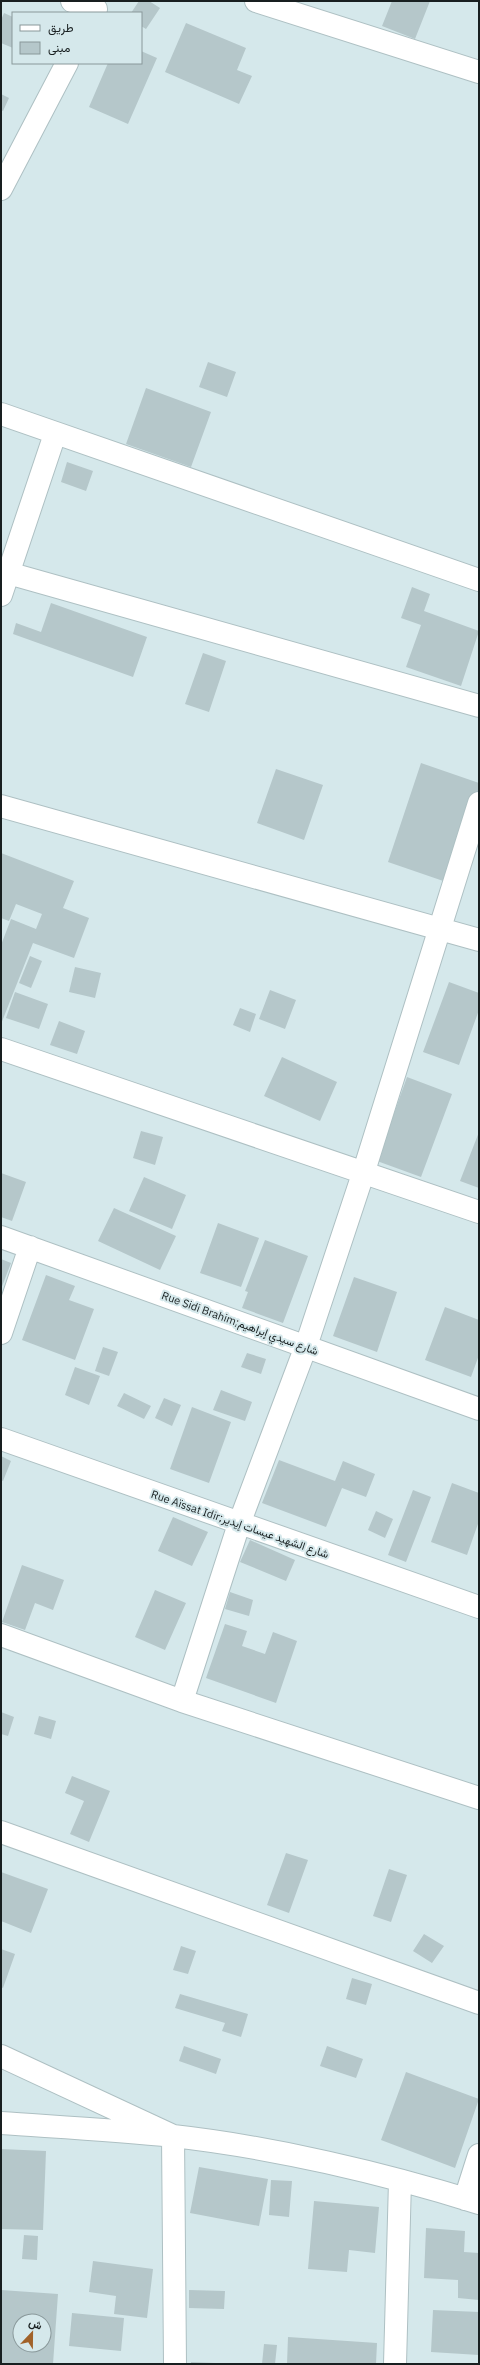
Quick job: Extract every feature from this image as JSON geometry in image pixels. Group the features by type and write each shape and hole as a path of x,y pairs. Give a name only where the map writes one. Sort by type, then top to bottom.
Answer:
{"street":[{"path":"72,1 97,8"},
{"path":"256,1 479,72"},
{"path":"1,188 67,64"},
{"path":"1,414 479,580"},
{"path":"1,595 55,434"},
{"path":"8,573 479,706"},
{"path":"182,1701 239,1524 306,1346 364,1171 479,803"},
{"path":"1,806 479,940"},
{"path":"1,1049 364,1171 479,1212"},
{"name":"Rue Sidi Brahim;شارع سيدي إبراهيم","path":"1,1237 479,1409"},
{"path":"1,1333 30,1247"},
{"name":"Rue Aïssat Idir;شارع الشهيد عيسات إيدير","path":"1,1439 239,1524 479,1607"},
{"path":"1,1635 182,1701 479,1798"},
{"path":"1,1832 479,2003"},
{"path":"1,2056 173,2136"},
{"path":"1,2123 173,2136 287,2155 400,2181 472,2201 479,2155"},
{"path":"173,2136 175,2364"},
{"path":"395,2364 400,2181"}],"building":[{"path":"139,1 149,1 160,8 146,29 142,27 142,12 132,12"},
{"path":"392,1 430,1 415,39 382,26"},
{"path":"4,13 12,17 12,48 1,43 1,20"},
{"path":"186,23 246,48 237,70 252,76 239,104 165,72"},
{"path":"142,51 157,58 128,124 89,107 108,64 142,64"},
{"path":"1,94 9,98 3,111 1,110"},
{"path":"208,362 236,372 227,397 199,387"},
{"path":"146,388 211,412 191,467 126,444"},
{"path":"67,462 93,471 86,491 61,482"},
{"path":"412,587 430,594 424,611 479,631 461,686 406,667 421,625 401,618"},
{"path":"51,603 147,637 133,677 13,634 16,623 41,632"},
{"path":"203,653 226,661 209,712 185,704"},
{"path":"421,763 479,783 479,804 452,884 388,862"},
{"path":"276,769 323,785 304,840 257,823"},
{"path":"1,853 74,881 63,908 89,918 74,958 33,943 1,1024 1,945 11,919 36,929 42,914 16,904 9,921 1,918"},
{"path":"30,956 42,961 31,988 19,983"},
{"path":"75,967 101,973 95,998 69,992"},
{"path":"449,982 479,993 479,1010 459,1065 423,1052"},
{"path":"270,990 296,1000 285,1029 259,1019"},
{"path":"15,992 48,1004 39,1029 6,1018"},
{"path":"240,1008 256,1014 250,1032 233,1025"},
{"path":"59,1021 85,1031 77,1054 50,1045"},
{"path":"282,1057 337,1082 320,1121 264,1096"},
{"path":"407,1077 452,1094 421,1177 377,1161"},
{"path":"141,1131 163,1137 155,1165 133,1158"},
{"path":"479,1132 479,1188 460,1181"},
{"path":"1,1173 26,1182 12,1221 1,1217"},
{"path":"144,1177 186,1195 172,1229 129,1211"},
{"path":"114,1208 176,1236 160,1270 98,1241"},
{"path":"218,1223 259,1238 241,1287 200,1273"},
{"path":"265,1240 308,1256 283,1323 242,1308 248,1292 245,1291"},
{"path":"1,1259 11,1263 1,1289"},
{"path":"46,1275 75,1286 69,1300 94,1309 75,1360 22,1340"},
{"path":"354,1277 397,1292 377,1352 333,1336"},
{"path":"445,1307 479,1320 479,1355 471,1377 425,1360"},
{"path":"103,1347 118,1352 109,1376 95,1371"},
{"path":"247,1353 266,1359 261,1374 241,1367"},
{"path":"75,1367 100,1376 89,1405 65,1395"},
{"path":"221,1390 252,1402 245,1421 213,1410"},
{"path":"124,1393 151,1406 144,1419 117,1406"},
{"path":"164,1398 181,1405 172,1426 155,1418"},
{"path":"192,1407 231,1422 209,1483 170,1469"},
{"path":"1,1456 11,1461 3,1481 1,1480"},
{"path":"279,1460 335,1481 343,1461 375,1474 366,1497 342,1488 326,1527 262,1503"},
{"path":"452,1483 479,1493 479,1521 467,1555 431,1542"},
{"path":"413,1490 431,1497 406,1562 388,1555"},
{"path":"376,1511 393,1519 385,1538 368,1530"},
{"path":"173,1517 208,1532 192,1566 158,1551"},
{"path":"250,1540 295,1560 286,1581 240,1562"},
{"path":"22,1565 64,1580 53,1610 35,1603 25,1630 2,1622"},
{"path":"155,1590 186,1603 165,1650 135,1637"},
{"path":"230,1592 253,1600 249,1616 225,1609"},
{"path":"225,1624 247,1631 242,1646 265,1654 273,1632 297,1641 276,1703 206,1678"},
{"path":"1,1712 14,1717 8,1736 1,1734"},
{"path":"39,1716 56,1721 51,1739 34,1734"},
{"path":"72,1776 110,1791 89,1842 70,1834 84,1801 65,1793"},
{"path":"286,1853 308,1860 289,1913 267,1905"},
{"path":"389,1869 407,1875 391,1922 373,1916"},
{"path":"1,1872 48,1889 31,1933 1,1921"},
{"path":"424,1934 444,1946 432,1963 413,1951"},
{"path":"181,1946 196,1951 188,1974 173,1970"},
{"path":"1,1949 15,1954 3,1988 1,1987"},
{"path":"352,1978 372,1984 366,2005 346,1999"},
{"path":"180,1994 248,2014 241,2037 222,2031 225,2023 175,2008"},
{"path":"184,2046 221,2059 216,2074 179,2061"},
{"path":"327,2046 363,2059 356,2078 320,2066"},
{"path":"406,2072 479,2099 455,2168 381,2140"},
{"path":"1,2149 46,2151 43,2230 1,2229"},
{"path":"199,2167 268,2179 259,2226 190,2213"},
{"path":"271,2180 292,2181 289,2217 269,2215"},
{"path":"314,2201 379,2207 375,2253 349,2250 347,2272 308,2269"},
{"path":"426,2228 465,2231 464,2252 479,2253 479,2300 458,2298 458,2280 424,2278"},
{"path":"24,2235 38,2236 37,2260 22,2259"},
{"path":"93,2261 153,2269 147,2318 114,2314 116,2296 89,2292"},
{"path":"1,2290 58,2294 53,2364 1,2364"},
{"path":"189,2290 225,2291 224,2309 189,2308"},
{"path":"433,2310 479,2312 479,2355 431,2352"},
{"path":"72,2313 124,2318 121,2351 69,2346"},
{"path":"288,2337 377,2343 376,2364 287,2364"},
{"path":"264,2344 277,2345 275,2364 262,2364"},
{"path":"191,2362 215,2363 215,2364 191,2364"}]}
